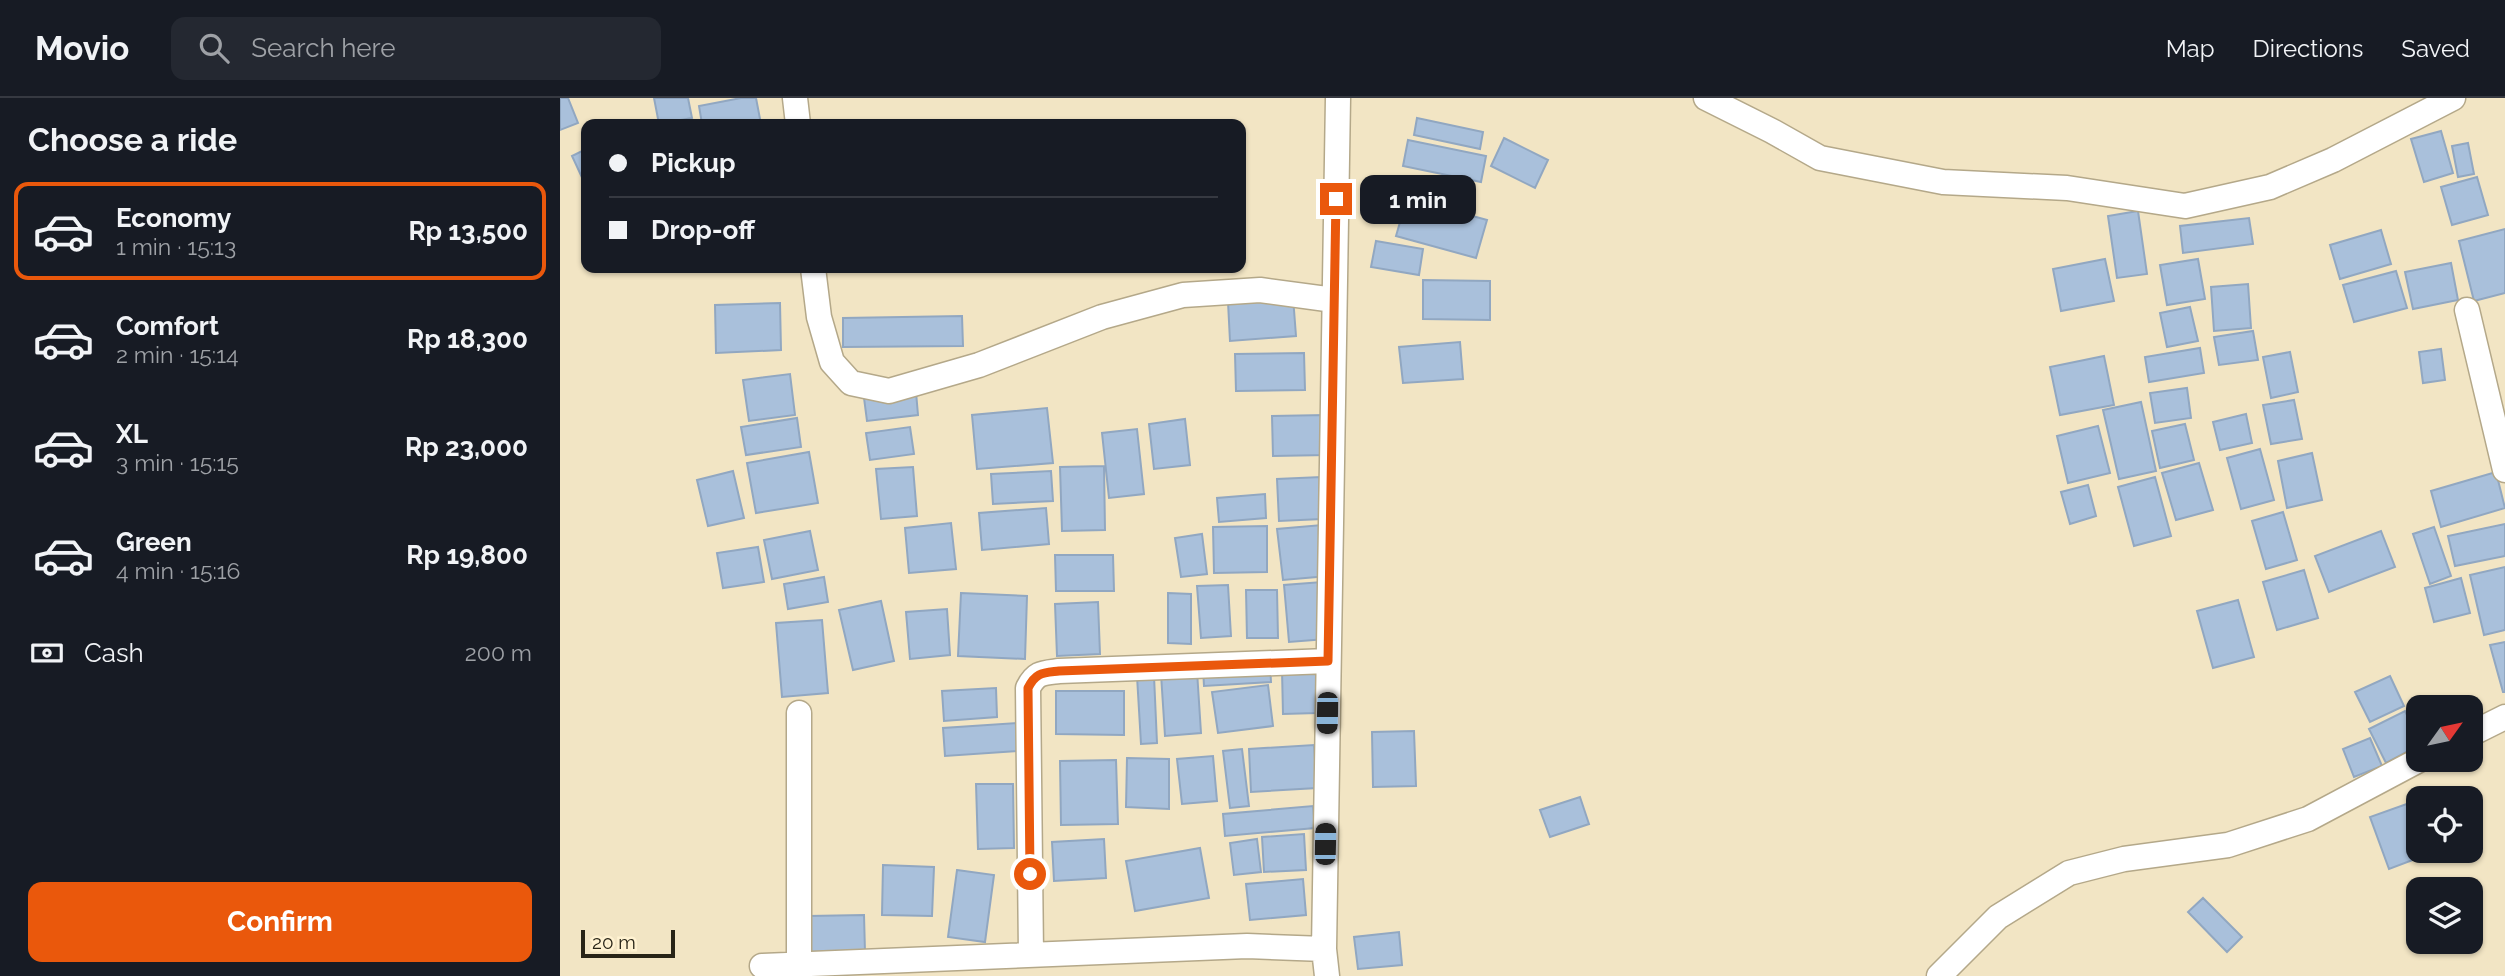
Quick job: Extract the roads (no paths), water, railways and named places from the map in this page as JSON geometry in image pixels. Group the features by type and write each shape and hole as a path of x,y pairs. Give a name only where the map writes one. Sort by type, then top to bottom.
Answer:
{"street":[{"path":"796,98 798,119"},
{"path":"1327,976 1324,949 1338,98"},
{"path":"1706,98 1820,158 1943,182 2067,188 2185,206 2270,187 2333,160 2453,98"},
{"path":"814,273 819,317 832,362 851,383 890,391 979,365 1102,317 1183,295 1260,290 1334,300"},
{"path":"2467,310 2505,470"},
{"path":"1031,954 1028,688 1033,678 1043,673 1059,671 1328,661"},
{"path":"799,713 799,964"},
{"path":"2483,728 2505,717"},
{"path":"1939,976 1998,917 2069,873 2124,859 2228,845 2308,819 2406,767"},
{"path":"762,966 1247,946 1324,949"}]}
